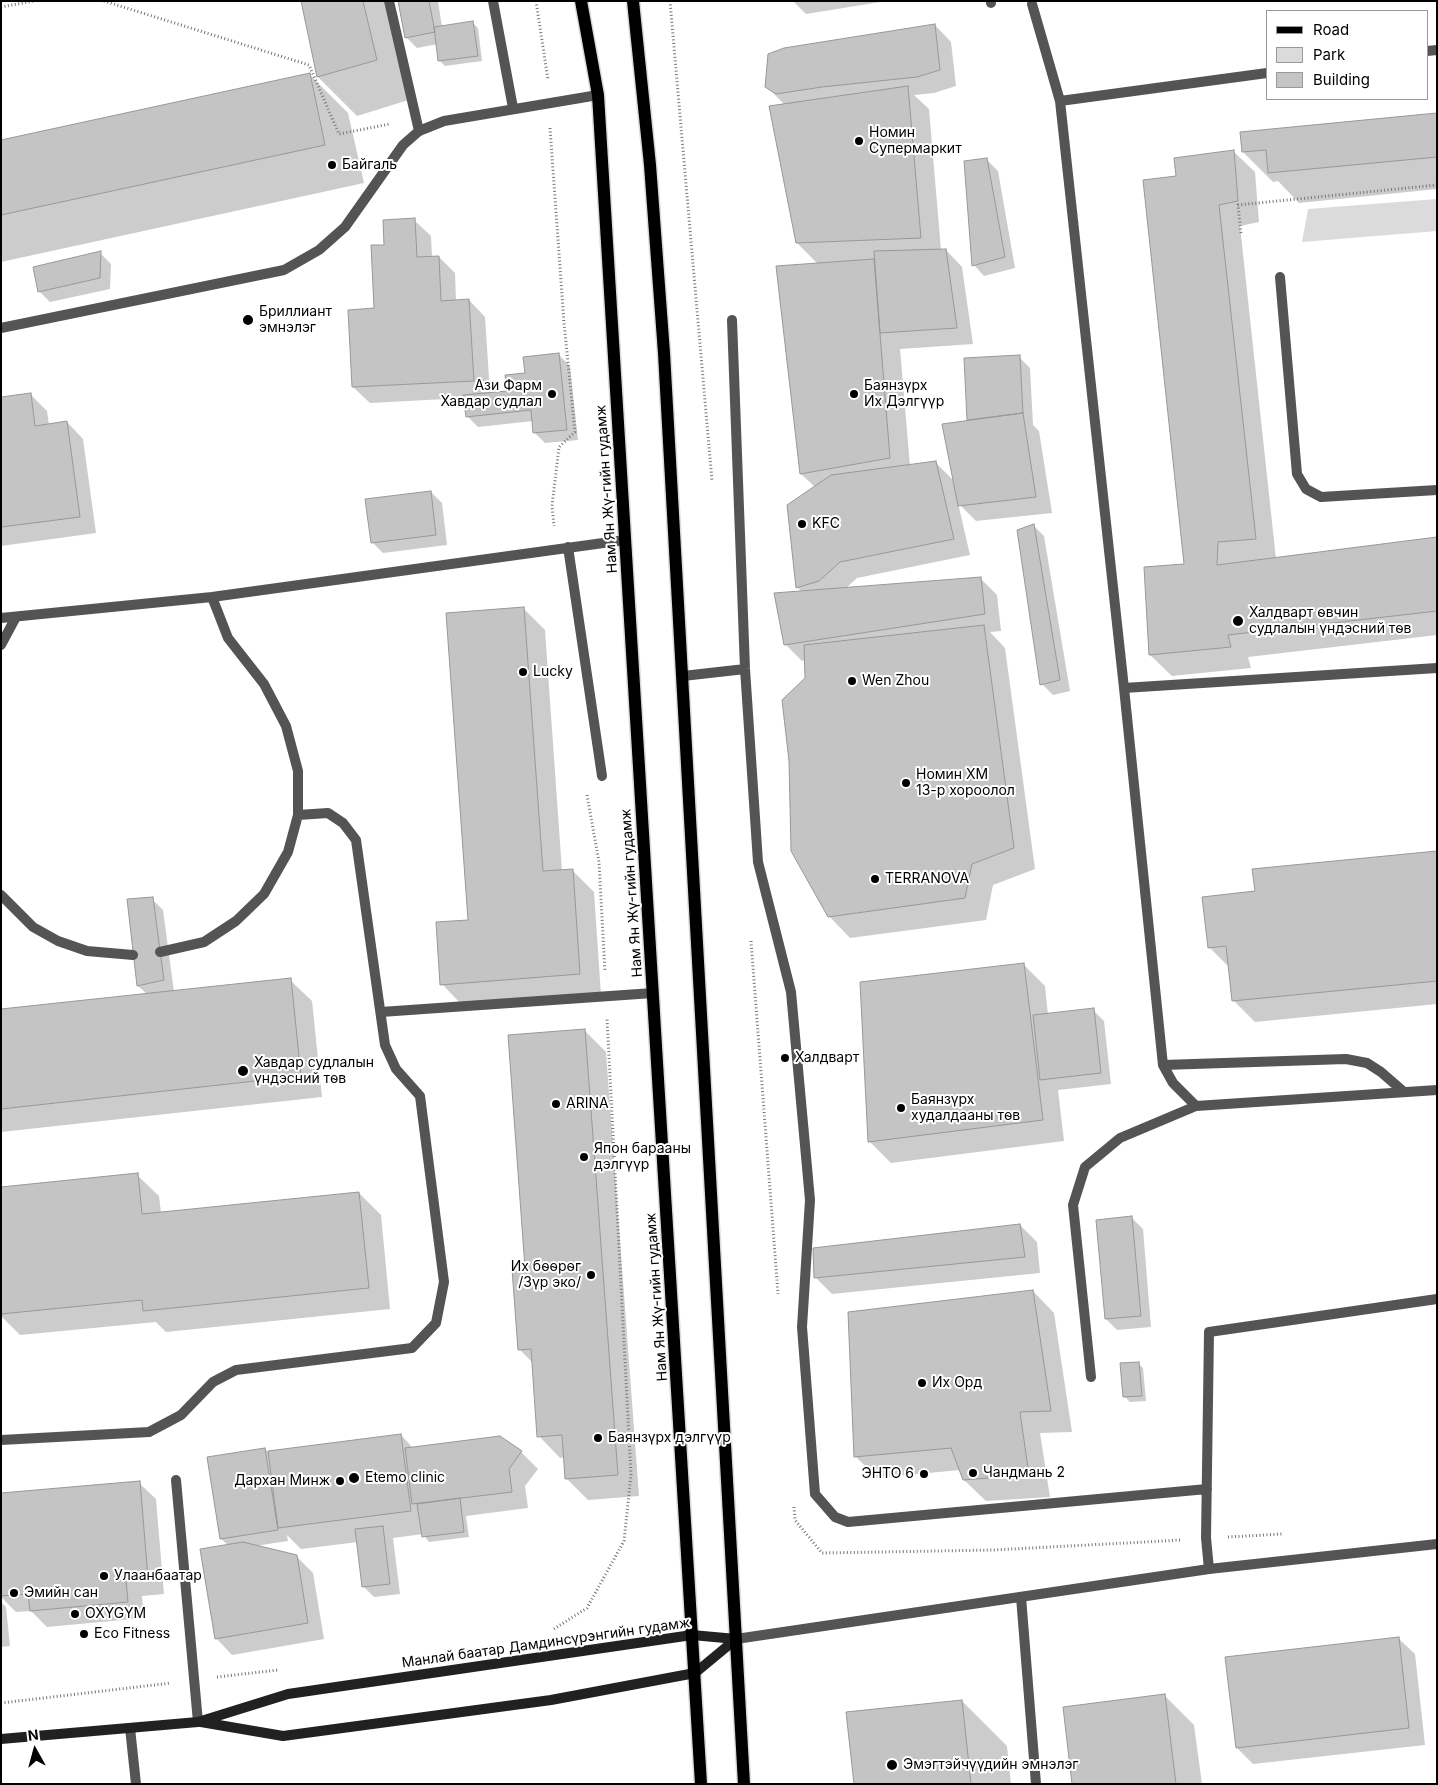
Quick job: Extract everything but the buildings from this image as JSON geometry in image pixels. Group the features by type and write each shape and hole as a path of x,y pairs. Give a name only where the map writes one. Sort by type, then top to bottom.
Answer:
{"main road":[{"name":"Нам Ян Жү-гийн гудамж","path":"581,1 598,95 692,1635 696,1673 701,1784"},
{"path":"633,1 653,194 683,676 744,1784"},
{"name":"Манлай баатар Дамдинсүрэнгийн гудамж","path":"1,1739 198,1722 288,1694 692,1635 736,1640"},
{"name":"Манлай баатар Дамдинсүрэнгийн гудамж","path":"198,1722 283,1736 551,1700 696,1673 736,1640"}],"street":[{"path":"388,1 419,131"},
{"path":"493,1 513,108"},
{"path":"1032,4 1060,101 1163,1065 1173,1083 1196,1106"},
{"path":"1060,101 1266,73"},
{"path":"1,328 284,270 319,250 345,227 403,145 419,131 444,121 598,95"},
{"path":"1280,278 1297,474 1306,489 1322,496 1437,490"},
{"path":"732,320 745,669 758,862 790,992 810,1200 802,1327 815,1494 835,1517 848,1522 1207,1489"},
{"path":"1,618 212,596 625,540"},
{"path":"568,547 602,776"},
{"path":"160,952 204,942 236,921 264,894 288,852 298,815 298,771 286,726 264,684 228,638 212,596"},
{"path":"1,645 16,617"},
{"path":"1124,688 1437,668"},
{"path":"683,676 745,669"},
{"path":"1,1440 148,1432 181,1415 213,1382 236,1370 412,1348 436,1323 444,1282 420,1096 396,1069 385,1045 356,840 343,823 328,813 298,815"},
{"path":"1,896 33,927 58,941 87,951 134,955"},
{"path":"381,1012 606,998 653,993"},
{"path":"1163,1065 1346,1060 1367,1063 1381,1072 1404,1092"},
{"path":"1091,1377 1073,1205 1085,1167 1120,1138 1196,1106 1437,1090"},
{"path":"1209,1569 1206,1538 1209,1332 1437,1299"},
{"path":"176,1480 192,1680 198,1722"},
{"path":"736,1640 1209,1569 1437,1544"},
{"path":"1021,1597 1036,1784"},
{"path":"130,1728 136,1784"}],"path":[{"path":"1,7 34,1"},
{"path":"104,1 309,65 339,134 416,118"},
{"path":"536,1 550,90 548,102 564,322 575,432 559,447 552,506 556,549"},
{"path":"1241,233 1238,205 1437,185"},
{"path":"549,1633 587,1608 624,1542 631,1475 599,862 585,786"},
{"path":"795,1520 822,1553 994,1550 1285,1534"},
{"path":"1,1703 279,1670"}],"green space":[{"path":"1437,199 1437,231 1302,242 1308,209"}],"place":[{"name":"Номин Супермаркит","path":"859,141"},
{"name":"Байгаль","path":"332,165"},
{"name":"Бриллиант эмнэлэг","path":"248,320"},
{"name":"Ази Фарм Хавдар судлал","path":"552,394"},
{"name":"Баянзүрх Их Дэлгүүр","path":"854,394"},
{"name":"KFC","path":"802,524"},
{"name":"Халдварт өвчин судлалын үндэсний төв","path":"1238,621"},
{"name":"Lucky","path":"523,672"},
{"name":"Wen Zhou","path":"852,681"},
{"name":"Номин ХМ 13-р хороолол","path":"906,783"},
{"name":"TERRANOVA","path":"875,879"},
{"name":"Халдварт","path":"785,1058"},
{"name":"Хавдар судлалын үндэсний төв","path":"243,1071"},
{"name":"ARINA","path":"556,1104"},
{"name":"Баянзүрх худалдааны төв","path":"901,1108"},
{"name":"Япон барааны дэлгүүр","path":"584,1157"},
{"name":"Их бөөрөг /3үр эко/","path":"591,1275"},
{"name":"Их Орд","path":"922,1383"},
{"name":"Баянзүрх дэлгүүр","path":"598,1438"},
{"name":"Чандмань 2","path":"973,1473"},
{"name":"ЭНТО 6","path":"924,1474"},
{"name":"Etemo clinic","path":"354,1478"},
{"name":"Дархан Минж","path":"340,1481"},
{"name":"Улаанбаатар","path":"104,1576"},
{"name":"Эмийн сан","path":"14,1593"},
{"name":"OXYGYM","path":"75,1614"},
{"name":"Eco Fitness","path":"84,1634"},
{"name":"Эмэгтэйчүүдийн эмнэлэг","path":"892,1765"}]}
